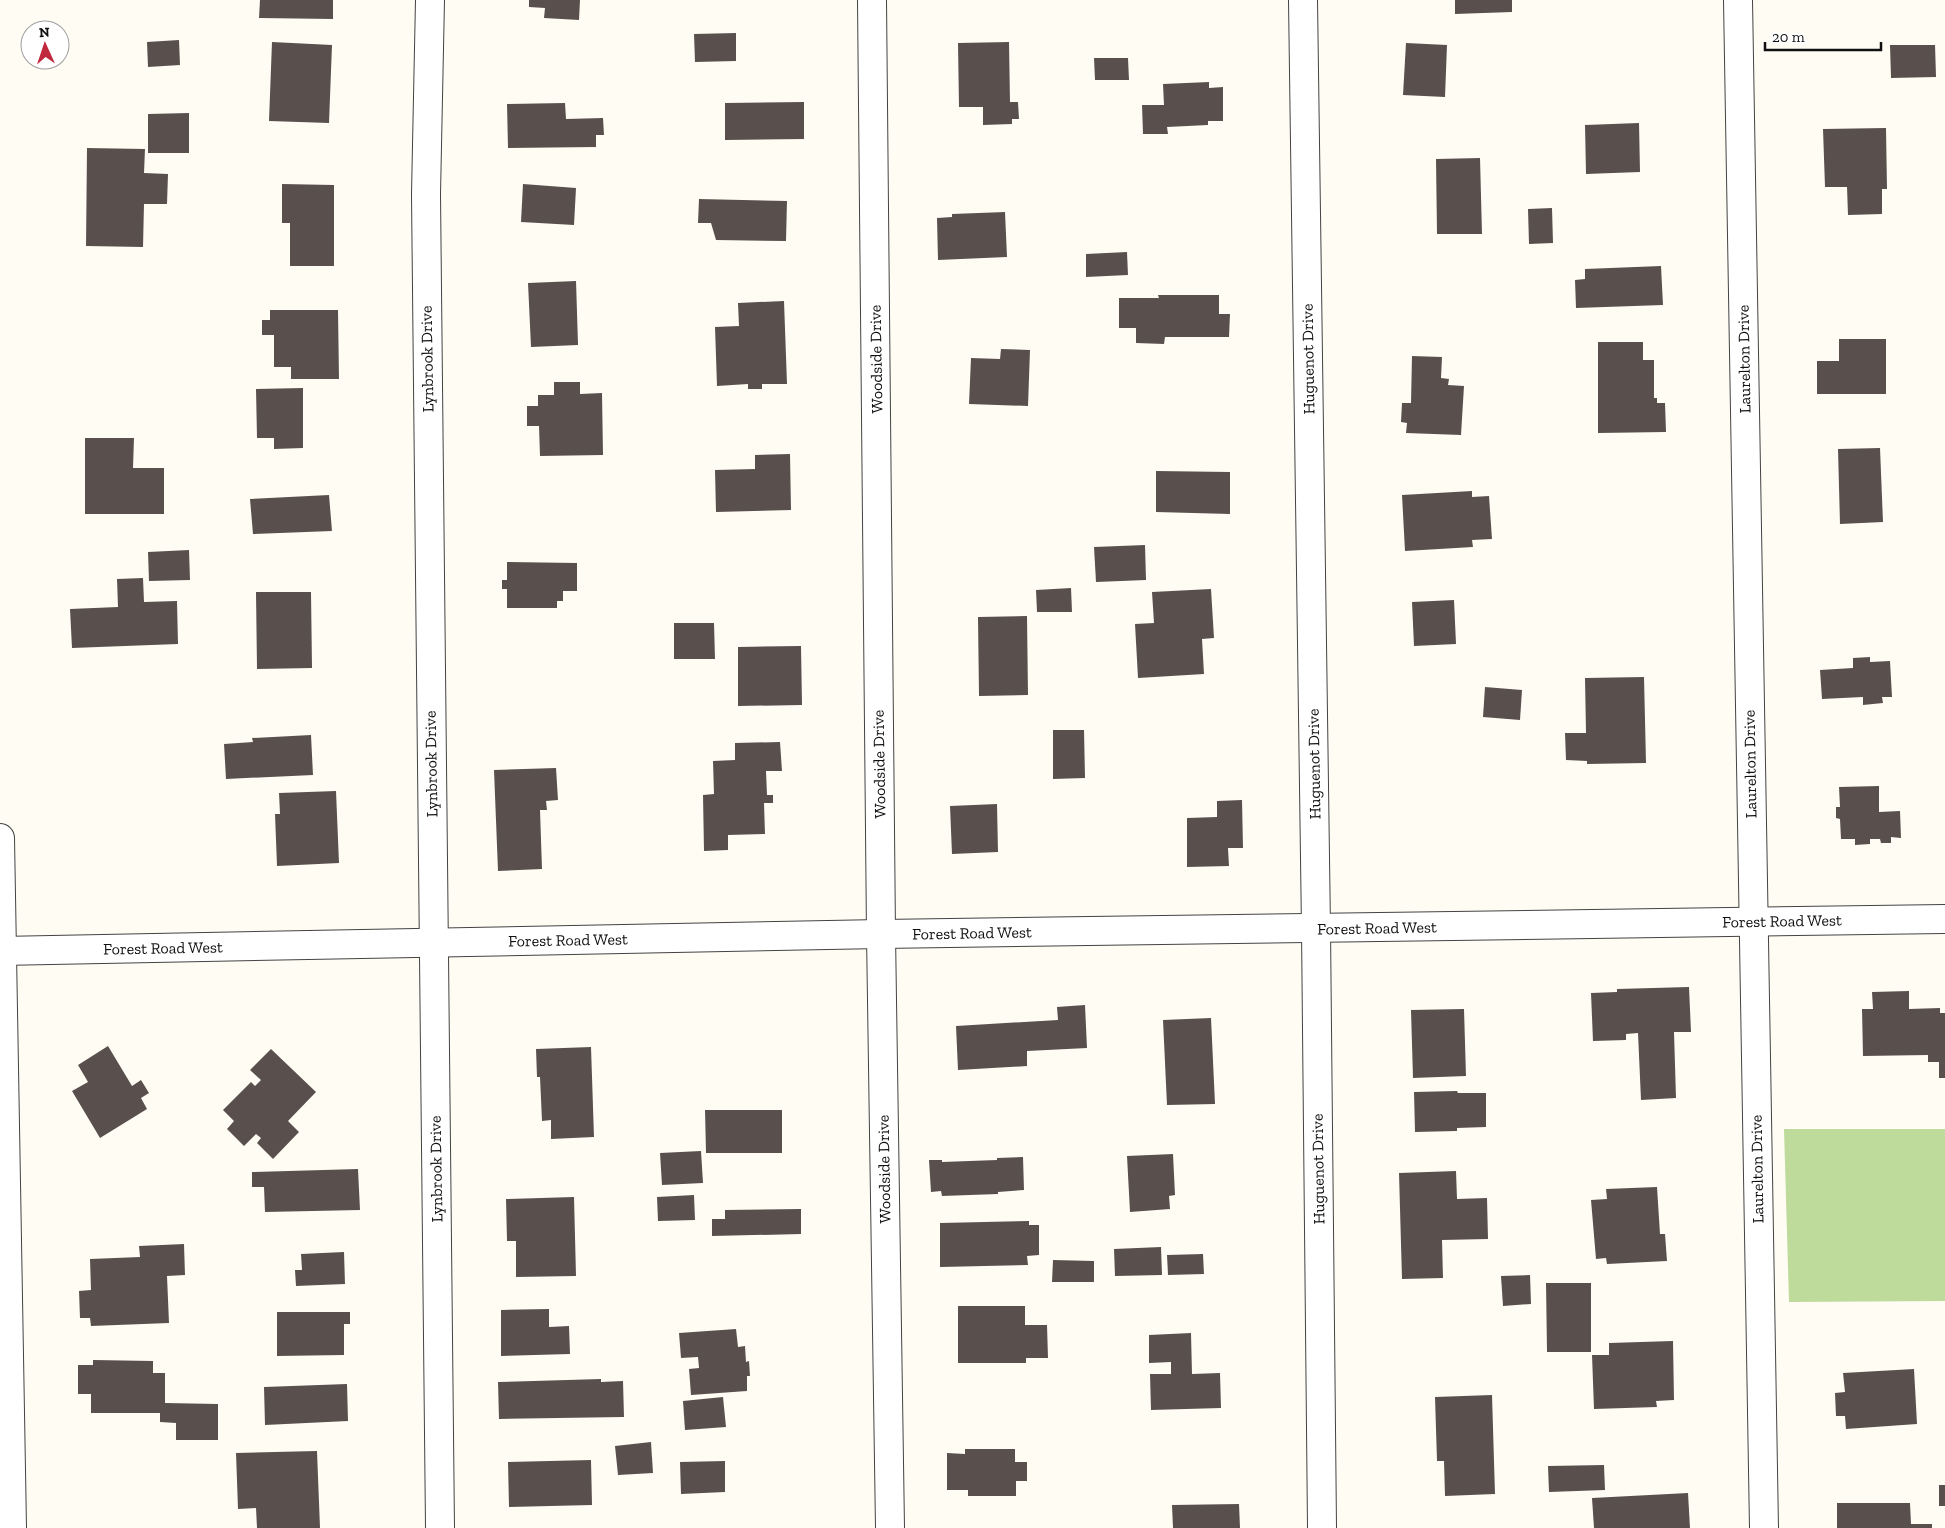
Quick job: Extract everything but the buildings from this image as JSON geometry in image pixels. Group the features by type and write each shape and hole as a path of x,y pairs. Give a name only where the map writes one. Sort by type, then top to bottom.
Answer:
{"street":[{"name":"Lynbrook Drive","path":"430,0 426,194 440,1528"},
{"name":"Woodside Drive","path":"872,0 881,934 890,1528"},
{"name":"Huguenot Drive","path":"1303,0 1322,1528"},
{"name":"Laurelton Drive","path":"1738,0 1764,1528"},
{"path":"0,838 12,1528"},
{"name":"Forest Road West","path":"1,951 881,934 1945,919"}],"green space":[{"path":"1784,1129 1945,1129 1945,1301 1789,1302"}]}
